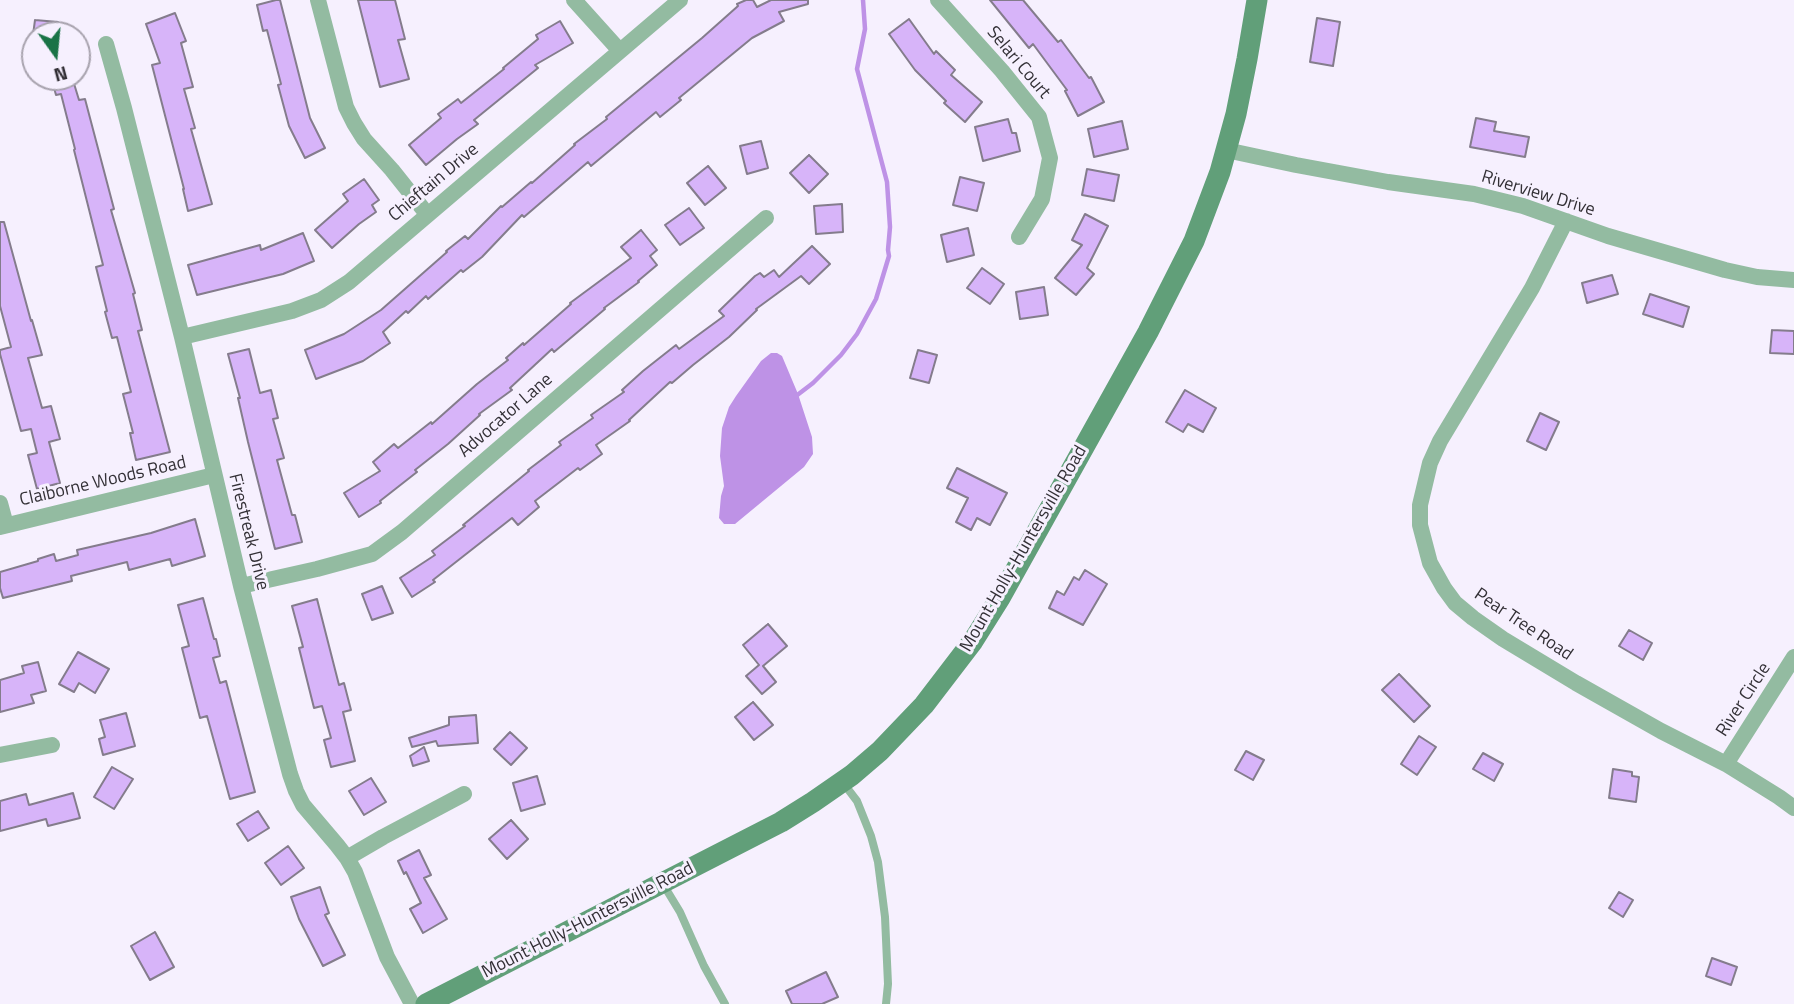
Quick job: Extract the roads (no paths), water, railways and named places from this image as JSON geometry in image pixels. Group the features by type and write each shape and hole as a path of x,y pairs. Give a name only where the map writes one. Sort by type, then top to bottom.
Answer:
{"main road":[{"name":"Mount Holly-Huntersville Road","path":"426,1004 780,822 843,781 880,751 924,705 973,641 1000,598 1194,241 1226,150 1247,59 1257,0"}],"street":[{"path":"318,0 346,107 354,123 364,139 427,214"},
{"path":"574,0 620,51"},
{"name":"Chieftain Drive","path":"182,337 292,311 321,300 349,282 680,0"},
{"name":"Selari Court","path":"938,0 1039,117 1050,158 1042,199 1019,237"},
{"name":"Firestreak Drive","path":"106,44 182,337 272,710 296,791 303,805 347,858 387,957 412,1004"},
{"name":"Riverview Drive","path":"1226,150 1388,182 1474,194 1523,206 1608,236 1725,270 1794,280"},
{"name":"Advocator Lane","path":"241,586 372,554 402,532 766,218"},
{"name":"Pear Tree Road","path":"1566,221 1532,288 1440,441 1430,463 1420,505 1422,537 1430,563 1455,603 1476,620 1576,683 1726,764 1794,808"},
{"name":"Claiborne Woods Road","path":"3,526 214,475"},
{"path":"0,503 3,526"},
{"name":"River Circle","path":"1726,764 1794,657"},
{"path":"0,755 52,745"},
{"path":"347,858 464,794"}],"lane":[{"path":"843,781 856,801 871,836 878,862 885,917 888,984 886,1004"},
{"path":"663,884 680,912 724,1004"}],"waterway":[{"path":"796,396 841,355 857,334 876,299 889,256 887,182 857,69 865,29 863,0"}]}
